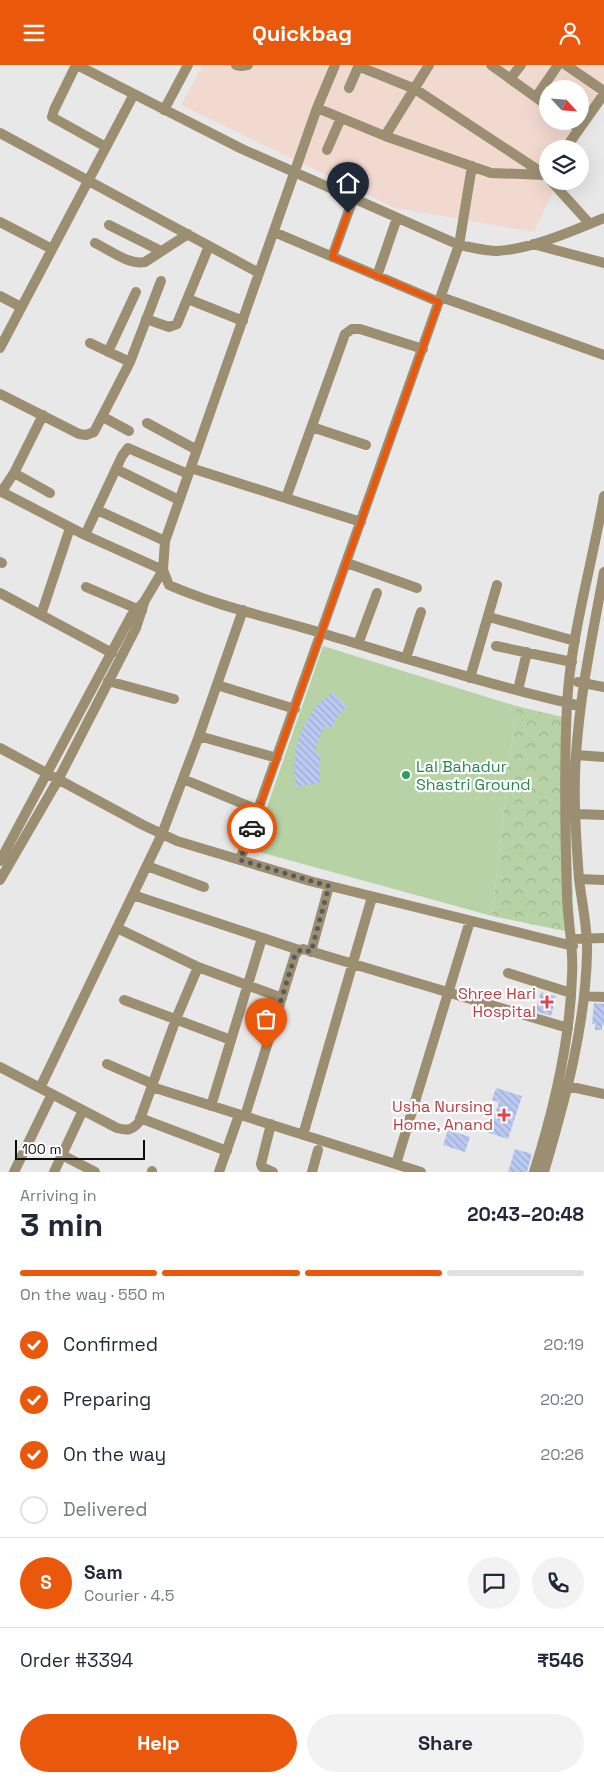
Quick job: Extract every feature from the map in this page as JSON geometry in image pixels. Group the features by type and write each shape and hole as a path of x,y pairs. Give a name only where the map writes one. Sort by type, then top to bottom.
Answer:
{"street":[{"path":"106,147 52,117 77,65 294,174 459,245 496,251 517,248 572,231 604,218"},
{"path":"164,110 188,65"},
{"path":"236,65 241,67 248,65"},
{"path":"335,65 317,108 165,541 163,570 169,585 195,596 470,678 581,706"},
{"path":"349,88 358,65 414,89 539,171"},
{"path":"491,65 539,99"},
{"path":"510,79 521,65"},
{"path":"536,97 558,65"},
{"path":"566,65 604,92 589,114"},
{"path":"385,136 426,66"},
{"path":"0,347 134,94"},
{"path":"317,108 385,136 491,173 539,176"},
{"path":"327,150 341,118"},
{"path":"0,133 260,273"},
{"path":"240,860 459,245 472,166"},
{"path":"560,190 590,224"},
{"path":"332,257 353,199"},
{"path":"377,276 398,218"},
{"path":"0,222 52,249"},
{"path":"109,225 162,251"},
{"path":"274,232 377,276 440,300 604,355"},
{"path":"95,243 138,263 145,262 188,234"},
{"path":"532,244 604,263"},
{"path":"146,319 163,326 174,327 177,324 209,246"},
{"path":"0,394 79,434 86,435 94,432 130,362 161,281"},
{"path":"108,352 136,292"},
{"path":"0,296 21,307"},
{"path":"188,299 243,321"},
{"path":"286,498 346,334 352,329 360,329 422,349"},
{"path":"90,343 130,362"},
{"path":"43,415 14,473 1,491 70,528 163,570"},
{"path":"103,417 129,431"},
{"path":"147,423 197,450"},
{"path":"312,427 366,445"},
{"path":"85,535 128,448 189,471 286,498 361,522"},
{"path":"116,469 179,500"},
{"path":"14,473 50,493"},
{"path":"534,1172 558,1084 568,1029 572,943 567,908 565,850 568,703 572,662 604,496"},
{"path":"97,510 165,541"},
{"path":"41,615 70,528"},
{"path":"347,563 417,588"},
{"path":"0,880 58,780 136,628 141,608 163,570"},
{"path":"544,1172 569,1086 580,1031 584,996 588,953 579,879 576,755 583,683 604,572"},
{"path":"470,678 497,585"},
{"path":"86,587 141,608"},
{"path":"0,593 112,653"},
{"path":"358,644 377,593"},
{"path":"0,858 131,616 141,608"},
{"path":"40,1088 162,834 243,610"},
{"path":"406,658 422,612"},
{"path":"489,617 576,641"},
{"path":"496,646 572,662"},
{"path":"518,690 527,652"},
{"path":"108,681 174,699"},
{"path":"570,681 604,687"},
{"path":"217,685 295,709"},
{"path":"199,736 277,758"},
{"path":"0,748 177,841 329,886 470,921 572,943 587,939 604,938"},
{"path":"576,755 604,757"},
{"path":"183,779 258,810"},
{"path":"576,814 604,815"},
{"path":"147,865 204,887"},
{"path":"579,879 604,880"},
{"path":"311,952 329,886"},
{"path":"133,895 299,950 303,949 568,1029"},
{"path":"303,1135 372,897"},
{"path":"396,1164 470,921"},
{"path":"117,927 198,967 282,998"},
{"path":"211,1106 262,938"},
{"path":"219,1172 242,1115 295,955 299,950"},
{"path":"0,1067 83,1111 130,1130 135,1127 140,1118 176,1019 198,967"},
{"path":"508,973 571,993"},
{"path":"584,996 604,997"},
{"path":"124,1000 231,1040"},
{"path":"107,1064 153,1085 211,1106 421,1172"},
{"path":"558,1084 604,1094"},
{"path":"14,1172 52,1094"},
{"path":"54,1172 83,1111"},
{"path":"140,1118 227,1151"},
{"path":"271,1125 261,1164 262,1167 273,1172"},
{"path":"312,1172 318,1151"},
{"path":"62,1155 95,1172"}],"shaded area":[{"path":"203,65 604,65 604,86 589,118 589,80 539,80 539,130 583,130 578,140 539,140 539,190 554,190 534,232 395,208 181,105"}],"green space":[{"path":"323,646 516,706 492,916 252,850"},
{"path":"516,706 567,718 574,933 492,916"}],"building":[{"path":"333,692 347,707 339,714 331,729 324,726 314,753 321,754 319,765 320,783 296,787 294,768 296,747 303,727 316,706"},
{"path":"541,992 556,996 551,1016 535,1011"},
{"path":"594,1003 604,1004 604,1025 602,1025 602,1030 595,1030 595,1024 592,1024"},
{"path":"496,1088 522,1096 508,1139 489,1133 499,1102 492,1100"},
{"path":"448,1130 470,1137 465,1152 443,1145"},
{"path":"515,1149 532,1154 527,1172 508,1172"}],"way so far":[{"path":"252,828 240,860 329,886 311,952 303,949 299,950 295,955 266,1049"}],"place":[{"name":"Lal Bahadur Shastri Ground","path":"406,775"},
{"name":"Shree Hari Hospital","path":"547,1002"},
{"name":"Usha Nursing Home, Anand","path":"504,1115"}],"route":[{"path":"252,828 439,302 332,257 348,213"}]}
